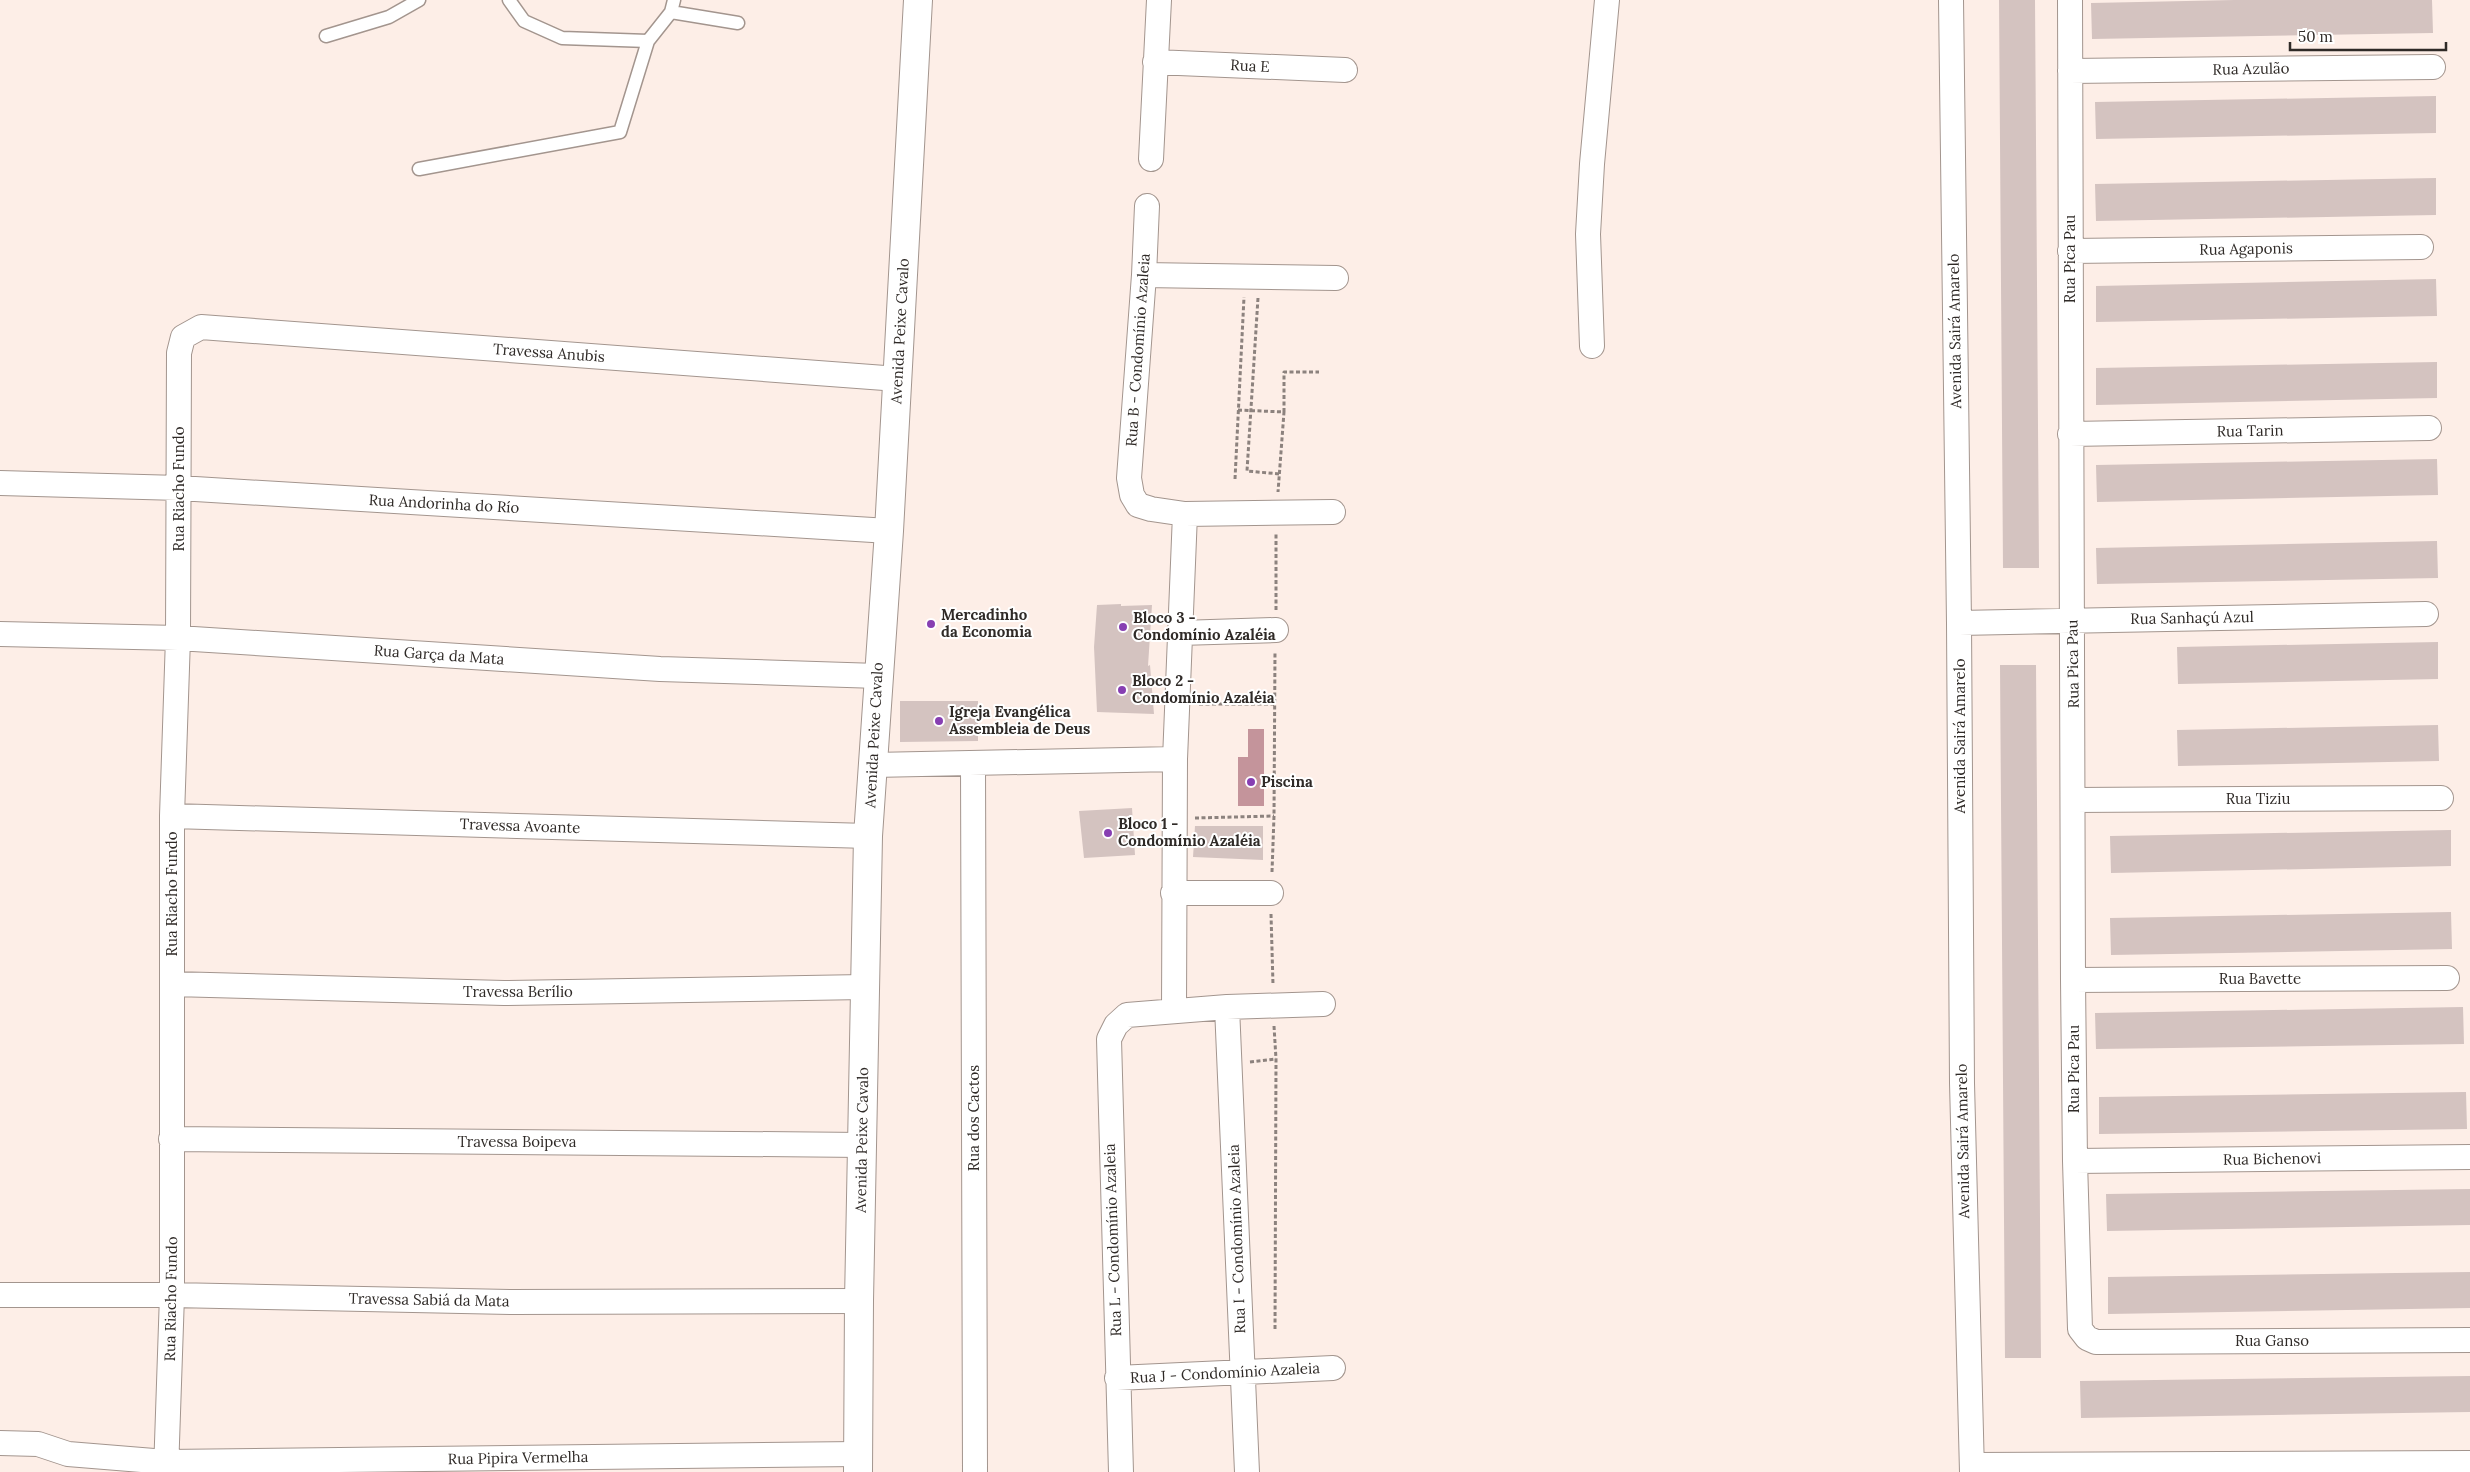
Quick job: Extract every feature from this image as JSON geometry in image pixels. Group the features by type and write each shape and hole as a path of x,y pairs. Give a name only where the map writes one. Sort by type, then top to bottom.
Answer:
{"street":[{"name":"Avenida Peixe Cavalo","path":"858,1463 864,987 868,836 898,379 918,0"},
{"path":"1151,159 1159,0"},
{"path":"1592,346 1588,234 1592,164 1607,0"},
{"name":"Avenida Sairá Amarelo","path":"1951,0 1959,623 1962,1083 1972,1469"},
{"name":"Rua Pica Pau","path":"2070,0 2070,434 2074,800 2073,980 2075,1161 2080,1329"},
{"name":"Rua E","path":"1155,62 1345,70"},
{"name":"Rua Azulão","path":"2070,71 2433,67"},
{"name":"Rua B - Condomínio Azaleia","path":"1147,206 1144,275 1128,478 1132,495 1138,505 1185,514"},
{"name":"Rua Agaponis","path":"2070,251 2421,247"},
{"path":"1144,275 1336,278"},
{"name":"Travessa Anubis","path":"200,327 898,379"},
{"name":"Rua Riacho Fundo","path":"166,1467 172,1295 172,816 178,638 179,353 183,337 200,327"},
{"name":"Rua Tarin","path":"2070,434 2429,428"},
{"name":"Rua Andorinha do Río","path":"0,483 179,488 888,530"},
{"path":"1323,1004 1174,1010 1175,759 1185,514 1333,512"},
{"name":"Rua Sanhaçú Azul","path":"1959,623 2426,614"},
{"path":"1180,633 1276,630"},
{"name":"Rua Garça da Mata","path":"0,634 178,638 651,669 878,676"},
{"path":"873,765 1175,759"},
{"name":"Rua dos Cactos","path":"973,763 975,1472"},
{"name":"Rua Tiziu","path":"2074,800 2441,798"},
{"name":"Travessa Avoante","path":"172,816 868,836"},
{"path":"1173,894 1271,892"},
{"name":"Rua Bavette","path":"2073,980 2447,978"},
{"name":"Travessa Berílio","path":"172,984 504,993 864,987"},
{"name":"Rua I - Condomínio Azaleia","path":"1227,1007 1247,1472"},
{"name":"Rua L - Condomínio Azaleia","path":"1121,1472 1109,1039 1116,1025 1126,1015 1174,1010"},
{"name":"Travessa Boipeva","path":"171,1139 863,1145"},
{"name":"Rua Bichenovi","path":"2075,1161 2470,1157"},
{"name":"Travessa Sabiá da Mata","path":"0,1295 172,1295 512,1302 859,1301"},
{"name":"Rua Ganso","path":"2080,1329 2087,1338 2096,1342 2470,1340"},
{"name":"Rua J - Condomínio Azaleia","path":"1117,1378 1333,1368"},
{"name":"Rua Pipira Vermelha","path":"0,1444 38,1444 68,1454 166,1467 858,1463"},
{"path":"1972,1469 2470,1463"}],"lane":[{"path":"326,36 389,17 419,0"},
{"path":"509,0 524,21 562,38 648,41"},
{"path":"419,169 620,132 648,41 673,6 738,23"}],"path":[{"path":"1235,479 1244,295 1258,295 1248,471 1280,474"},
{"path":"1275,1330 1276,1059 1271,892 1274,816 1276,514 1284,412 1284,372 1319,372"},
{"path":"1238,410 1284,412"},
{"path":"1178,704 1274,704"},
{"path":"1174,818 1274,816"}],"shaded area":[{"name":"Piscina","path":"1248,729 1264,729 1264,806 1238,806 1238,757 1248,757"}],"building":[{"path":"1999,0 2035,0 2039,568 2003,568"},
{"path":"2234,0 2432,0 2433,33 2092,39 2091,3"},
{"path":"2436,96 2436,133 2096,139 2095,102"},
{"path":"2436,178 2436,215 2096,221 2095,184"},
{"path":"2436,279 2437,316 2096,322 2096,286"},
{"path":"2437,362 2437,398 2096,405 2096,368"},
{"path":"2437,459 2438,495 2097,502 2096,465"},
{"path":"2437,541 2438,578 2097,584 2096,548"},
{"path":"1121,604 1121,606 1152,605 1148,666 1150,665 1154,714 1097,712 1094,647 1097,605"},
{"path":"2438,642 2438,679 2178,684 2177,647"},
{"path":"2000,665 2036,665 2041,1358 2005,1358"},
{"name":"Igreja Evangélica Assembleia de Deus","path":"900,701 978,701 978,741 900,742"},
{"path":"2438,725 2439,761 2178,766 2177,730"},
{"name":"Bloco 1 - Condomínio Azaléia","path":"1132,808 1135,855 1084,858 1079,811"},
{"path":"1195,826 1263,826 1263,860 1193,857"},
{"path":"2451,830 2451,866 2111,873 2110,836"},
{"path":"2451,912 2452,949 2111,955 2110,918"},
{"path":"2463,1007 2464,1044 2096,1049 2095,1013"},
{"path":"2466,1092 2467,1129 2099,1134 2099,1097"},
{"path":"2470,1189 2470,1225 2107,1231 2106,1194"},
{"path":"2470,1272 2470,1308 2108,1314 2108,1277"},
{"path":"2470,1376 2470,1412 2081,1418 2080,1381"}],"place":[{"name":"Mercadinho da Economia","path":"931,624"},
{"name":"Bloco 3 - Condomínio Azaléia","path":"1123,627"},
{"name":"Bloco 2 - Condomínio Azaléia","path":"1122,690"},
{"name":"Igreja Evangélica Assembleia de Deus","path":"939,721"},
{"name":"Piscina","path":"1251,782"},
{"name":"Bloco 1 - Condomínio Azaléia","path":"1108,833"}]}
